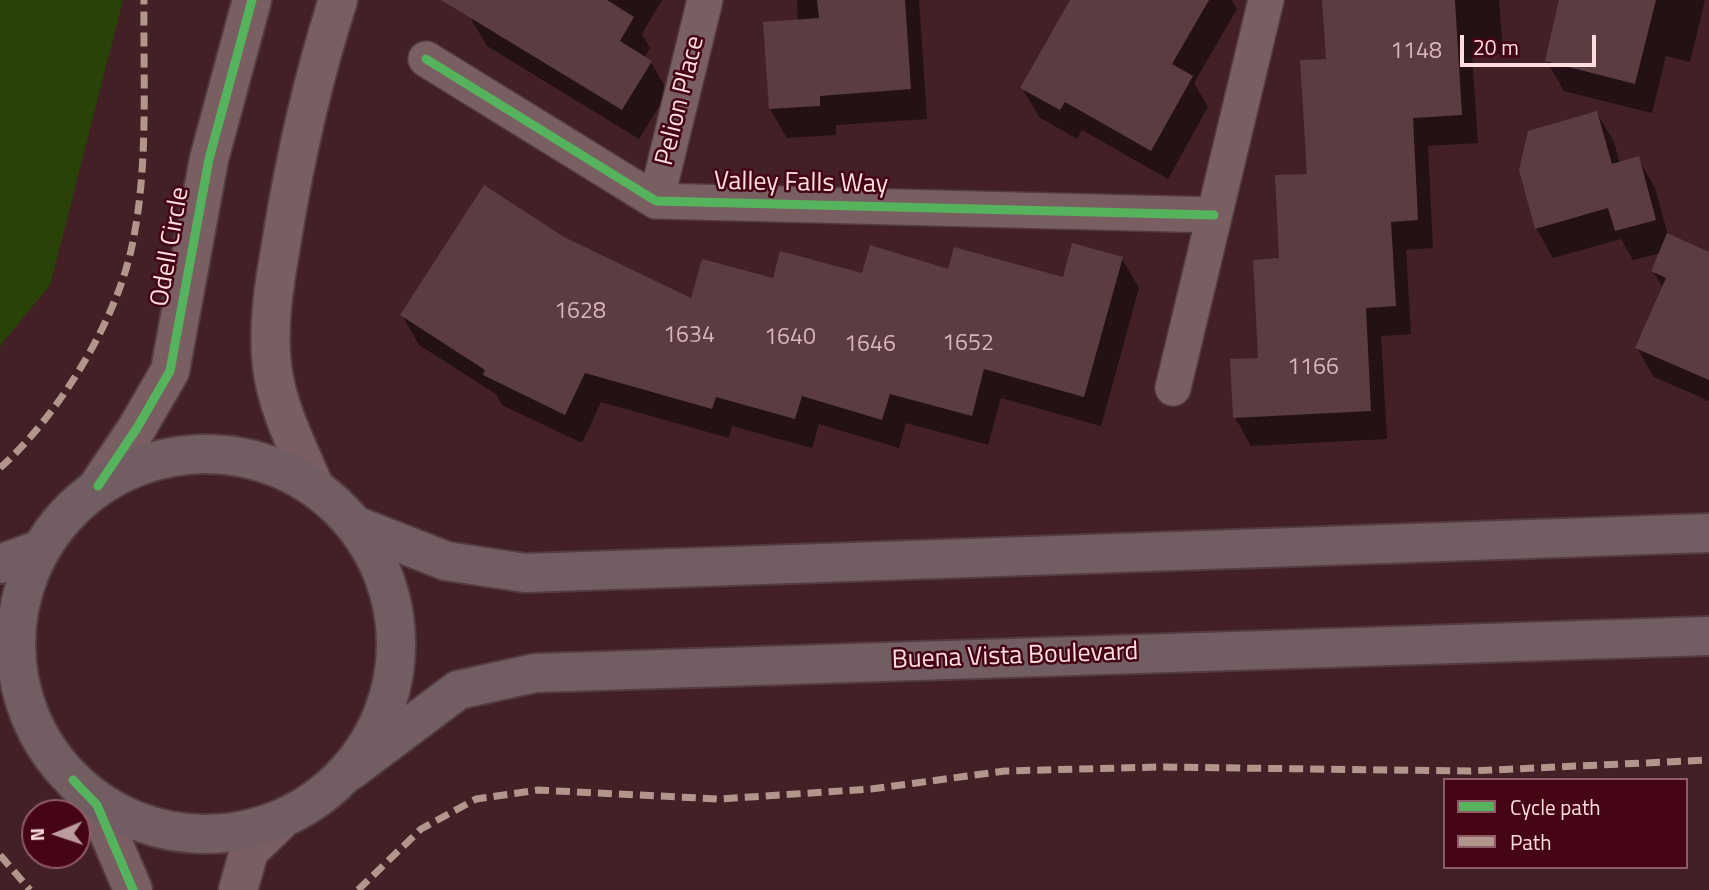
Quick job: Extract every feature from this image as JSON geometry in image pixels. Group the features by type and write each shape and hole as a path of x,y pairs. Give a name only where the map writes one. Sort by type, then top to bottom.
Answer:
{"main road":[{"name":"Buena Vista Boulevard","path":"350,771 384,714 397,650 388,585 357,526 314,486 263,461 207,453 150,461 98,486 66,514 41,549 22,598 16,650 24,701 47,748 73,780 117,814 170,832 225,835 280,821 318,800 350,771 457,690 535,673 1709,636"},
{"name":"Buena Vista Boulevard","path":"357,526 446,561 525,573 1709,533"},
{"path":"0,564 41,549"},
{"name":"Buena Vista Boulevard","path":"0,721 47,748"}],"street":[{"name":"Odell Circle","path":"98,486 137,428 170,371 209,159 252,0"},
{"path":"314,486 287,423 272,366 273,297 292,177 323,48 338,0"},
{"name":"Pelion Place","path":"656,201 705,0"},
{"path":"1173,388 1266,0"},
{"path":"426,59 656,201"},
{"name":"Valley Falls Way","path":"656,201 1214,215"},
{"path":"73,780 97,805 133,890"},
{"path":"238,890 250,851 280,821"}],"green space":[{"path":"0,0 123,0 50,285 0,346"}],"building":[{"path":"441,0 607,0 634,17 620,41 652,61 622,110"},
{"path":"817,0 905,0 911,89 820,96 820,106 769,109 763,22 819,18"},
{"path":"1070,0 1209,0 1172,64 1193,76 1151,151 1065,102 1060,110 1020,88"},
{"path":"1322,0 1455,0 1462,115 1413,118 1418,220 1391,222 1396,306 1366,308 1371,411 1233,418 1230,359 1258,358 1253,260 1279,258 1275,175 1307,174 1300,60 1326,59"},
{"path":"1559,0 1656,0 1635,84 1545,61"},
{"path":"1597,111 1612,164 1639,156 1656,220 1615,231 1608,208 1535,229 1519,170 1528,131"},
{"path":"484,185 564,237 691,298 702,259 773,278 780,251 862,273 870,245 948,269 954,247 1063,277 1072,243 1123,257 1084,397 984,369 972,416 890,394 882,420 802,396 795,419 716,397 712,409 585,373 565,415 483,375 485,370 400,315"},
{"path":"1667,233 1709,252 1709,380 1635,348 1666,278 1651,271"}],"marked path":[{"path":"0,468 43,422 82,366 113,305 124,275 132,246 141,185 144,0"},
{"path":"358,890 421,829 476,799 538,790 719,799 871,789 1005,771 1158,767 1470,771 1709,760"},
{"path":"0,855 30,890"}],"cycle path":[{"path":"98,486 137,428 170,371 209,159 252,0"},
{"path":"426,59 656,201 1214,215"},
{"path":"73,780 97,805 133,890"}]}
